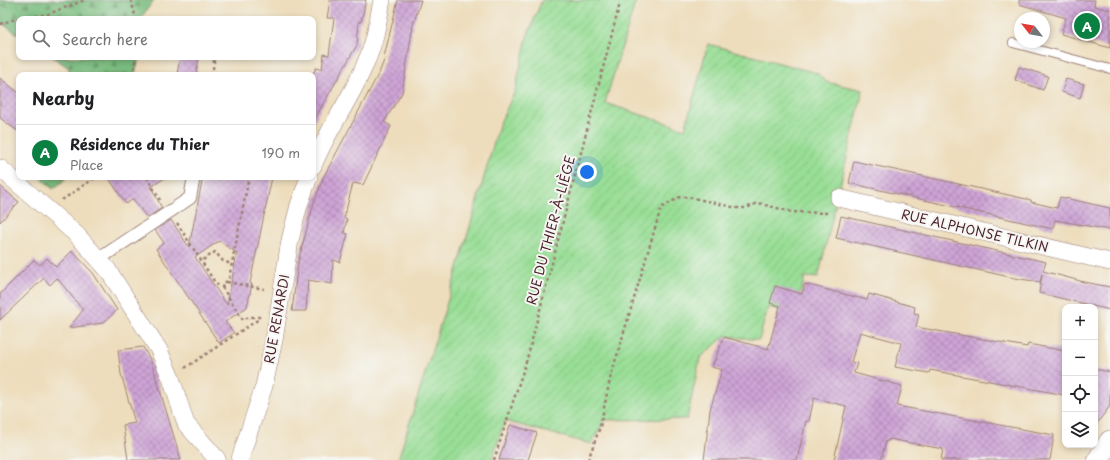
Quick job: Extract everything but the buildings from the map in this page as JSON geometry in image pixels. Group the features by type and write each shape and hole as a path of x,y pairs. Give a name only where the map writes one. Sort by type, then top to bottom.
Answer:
{"street":[{"path":"316,158 321,146 366,63 377,30 382,0"},
{"path":"0,168 48,209 99,259 108,270 152,339 171,378 186,424 216,459 226,456 240,460"},
{"path":"99,259 190,198 193,180"},
{"name":"RUE RENARDI","path":"240,460 264,386 274,340 288,252 296,216 308,180"},
{"name":"RUE ALPHONSE TILKIN","path":"839,198 1110,262"},
{"path":"1098,460 1110,441"}],"lane":[{"path":"1013,43 1110,69"}],"path":[{"path":"36,16 48,14 85,0"},
{"path":"131,0 135,16"},
{"name":"RUE DU THIER-À-LIÈGE","path":"494,460 527,359 620,3"},
{"path":"0,24 16,19"},
{"path":"134,72 136,60"},
{"path":"212,72 213,60"},
{"path":"48,209 92,180"},
{"path":"222,287 228,282 248,180"},
{"path":"588,460 600,427 610,379 661,208 680,197 684,197 737,208 746,208 758,203 792,212 830,213 837,210 839,198"},
{"path":"231,264 223,261 215,252 203,260 216,284 222,287 244,320 248,317"},
{"path":"228,282 282,292"},
{"path":"171,378 261,317"}],"green space":[{"path":"0,0 154,0 142,16 16,16 16,33 0,22"},
{"path":"542,0 636,0 605,103 685,129 708,44 817,73 826,82 863,90 818,278 805,277 795,313 768,307 759,340 725,336 700,358 687,419 605,420 591,444 505,421 492,460 398,460 460,261 499,125 515,91 527,37"},
{"path":"57,60 138,60 136,72 69,72 69,68"},
{"path":"43,180 64,180 53,189"}],"place":[{"name":"Résidence du Thier","path":"1087,26"}]}
